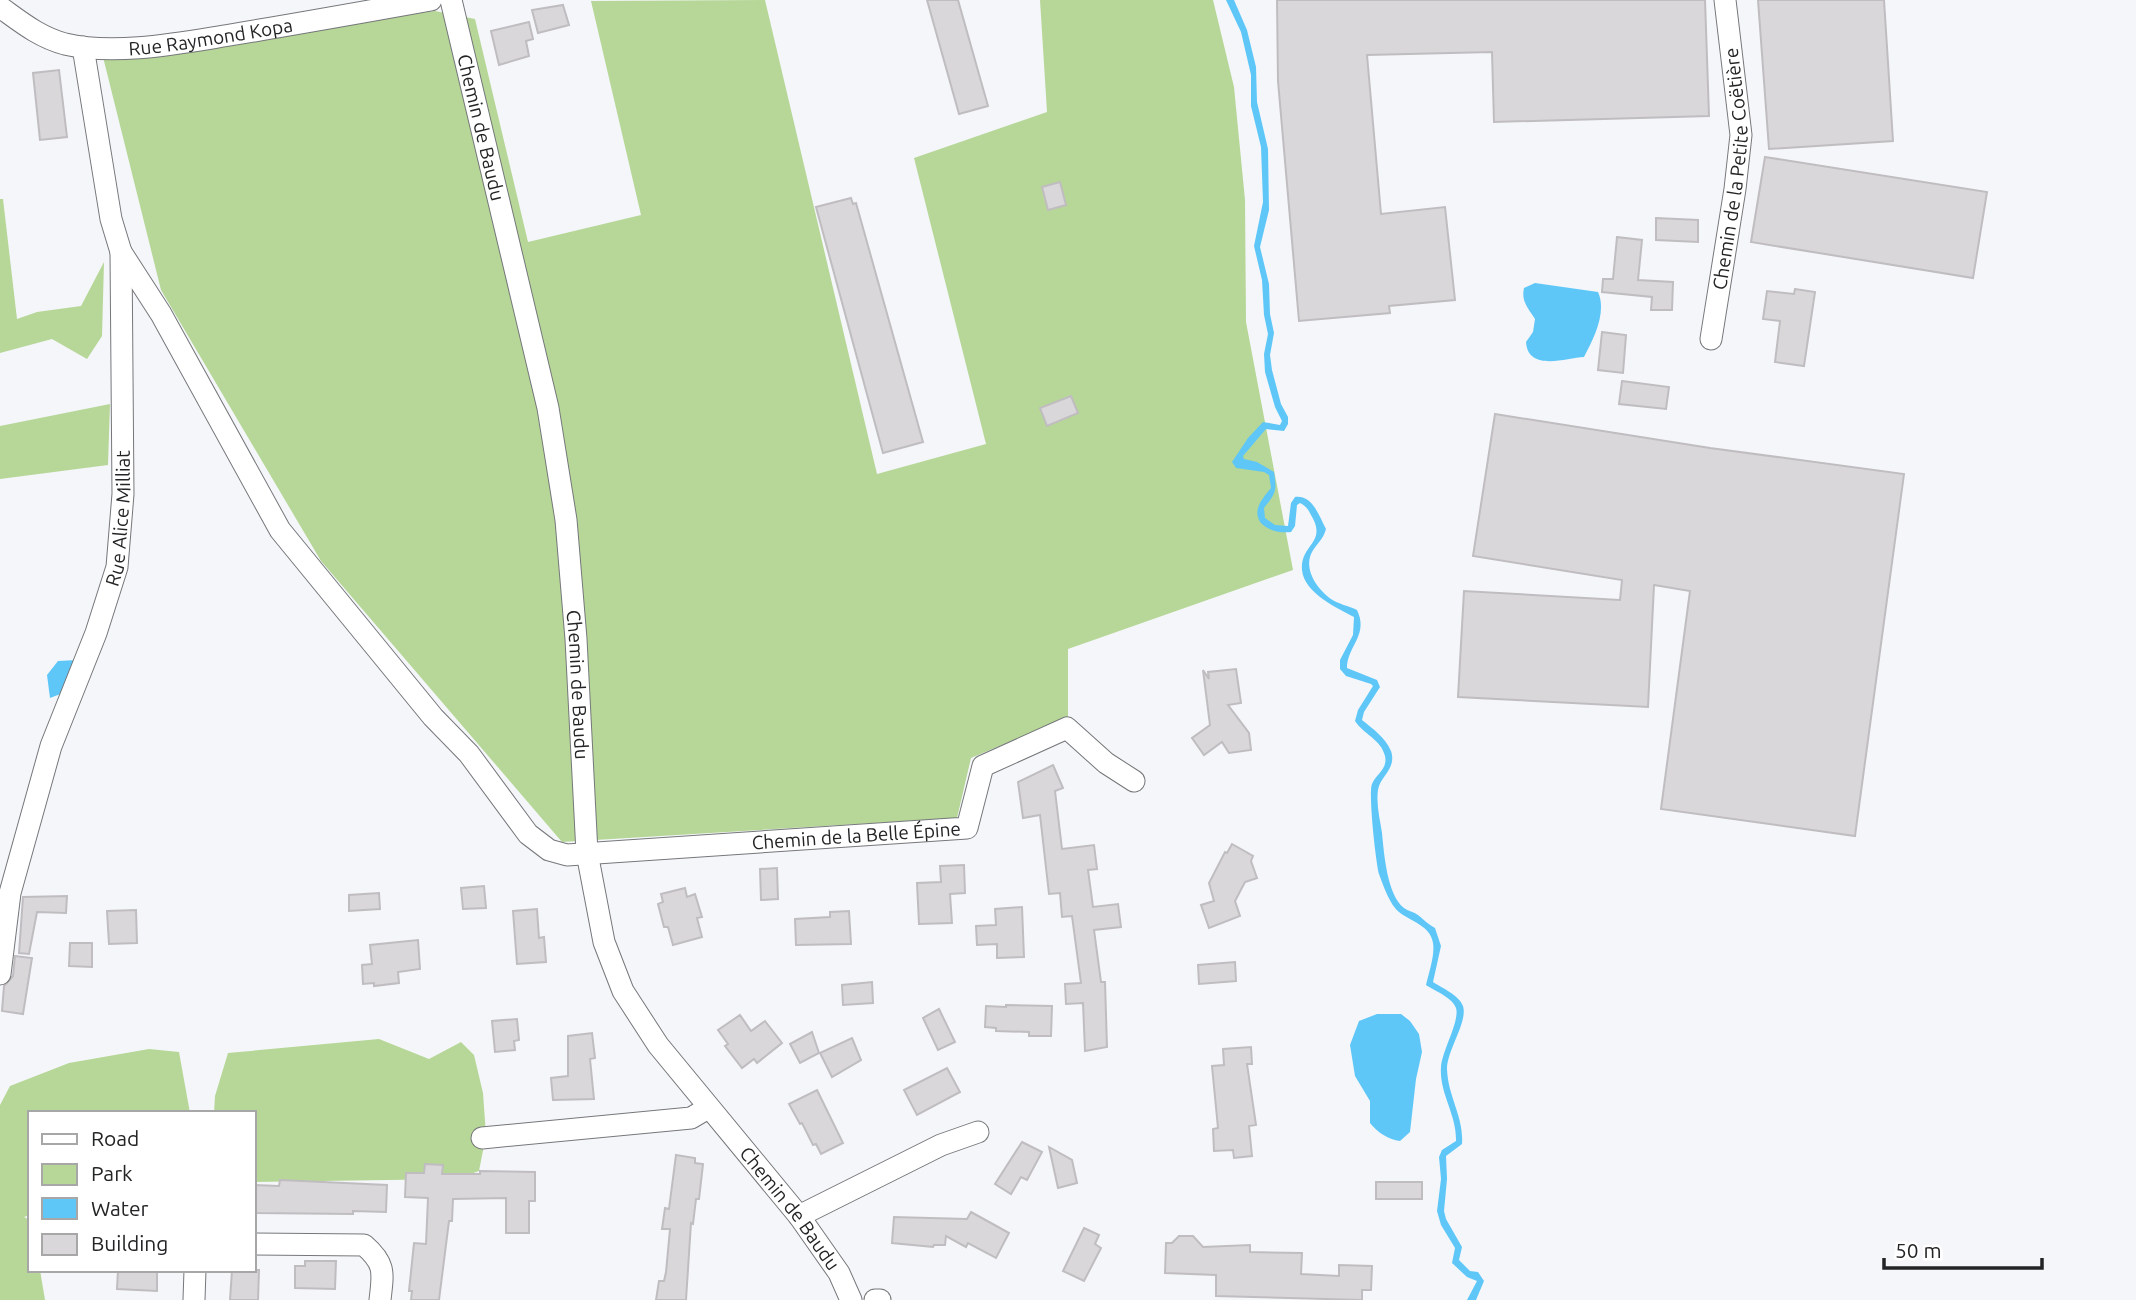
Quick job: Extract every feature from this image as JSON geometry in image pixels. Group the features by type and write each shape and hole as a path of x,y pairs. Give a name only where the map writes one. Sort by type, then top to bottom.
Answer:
{"street":[{"name":"Rue Raymond Kopa","path":"0,7 34,32 55,41 83,47 141,47 431,0"},
{"name":"Chemin de Baudu","path":"451,0 548,408 566,520 576,639 587,853 604,942 623,991 658,1045 799,1216 839,1273 851,1300"},
{"name":"Chemin de la Petite Coëtière","path":"1712,339 1741,135 1725,0"},
{"name":"Rue Alice Milliat","path":"0,974 10,893 51,746 96,633 117,567 122,494 121,252 111,219 83,47"},
{"path":"121,252 161,314 280,530 433,717 469,754 528,834 549,850 567,855 587,853"},
{"name":"Chemin de la Belle Épine","path":"587,853 967,828 983,766 1067,728 1106,763 1134,781"},
{"path":"482,1138 691,1118 708,1108"},
{"path":"799,1216 941,1145 978,1132"},
{"path":"256,1244 364,1245 378,1256 383,1274 380,1300"},
{"path":"194,1300 195,1272"}],"green space":[{"path":"765,0 877,474 986,444 914,158 1047,112 1040,0 1213,0 1234,87 1245,200 1246,322 1293,570 1068,649 1068,717 971,758 957,818 562,842 321,561 161,290 103,57 435,11 475,19 528,242 641,215 591,1"},
{"path":"0,199 3,199 17,319 37,312 81,306 104,262 102,336 87,359 52,339 0,353"},
{"path":"110,404 108,465 0,479 0,426"},
{"path":"379,1039 429,1059 461,1042 474,1055 483,1093 486,1135 479,1171 456,1179 256,1182 256,1111 214,1111 215,1096 228,1053"},
{"path":"149,1049 179,1052 190,1111 28,1111 28,1216 24,1217 28,1219 28,1272 40,1272 45,1300 0,1300 0,1105 10,1086 69,1063"}],"water":[{"path":"1226,0 1234,0 1247,30 1256,67 1257,102 1268,149 1269,210 1260,247 1269,284 1274,333 1270,355 1272,370 1281,404 1288,417 1284,431 1266,429 1243,456 1244,459 1257,462 1274,472 1275,491 1264,508 1265,518 1275,525 1288,526 1291,503 1295,497 1306,499 1318,513 1326,529 1312,552 1310,572 1326,595 1357,610 1360,619 1359,634 1350,653 1347,668 1377,680 1380,687 1362,720 1378,734 1391,751 1392,763 1379,785 1378,796 1390,884 1398,902 1404,908 1435,928 1441,946 1433,982 1454,995 1463,1006 1463,1020 1450,1053 1447,1069 1461,1125 1462,1144 1446,1156 1444,1211 1462,1247 1459,1260 1470,1271 1478,1272 1484,1281 1476,1300 1467,1300 1477,1281 1467,1277 1452,1263 1455,1248 1441,1225 1437,1211 1441,1179 1439,1157 1442,1150 1456,1141 1441,1067 1457,1014 1456,1008 1448,998 1426,985 1433,953 1431,937 1424,928 1396,909 1379,874 1371,790 1385,764 1385,756 1380,745 1355,721 1358,710 1373,686 1346,676 1340,669 1340,660 1353,635 1354,617 1322,599 1304,578 1303,561 1316,532 1307,508 1300,503 1297,505 1295,526 1291,532 1267,528 1257,515 1260,503 1271,488 1269,475 1236,468 1232,462 1263,422 1280,425 1282,421 1265,372 1264,354 1268,334 1262,280 1254,246 1263,202 1261,147 1251,106 1251,75 1241,32"},
{"path":"1535,283 1598,292 1600,316 1584,357 1549,361 1533,357 1528,351 1526,342 1533,332 1535,319 1523,293 1524,288"},
{"path":"77,660 63,693 50,698 47,675 58,661"},
{"path":"1377,1014 1401,1014 1419,1034 1422,1052 1410,1132 1400,1141 1384,1135 1370,1123 1370,1101 1355,1076 1350,1045 1359,1021"}],"building":[{"path":"927,0 958,0 988,106 959,114"},
{"path":"1277,0 1705,0 1709,116 1494,122 1492,52 1367,55 1381,214 1445,207 1455,300 1389,306 1390,313 1299,321 1278,81"},
{"path":"1758,0 1884,0 1893,141 1769,149"},
{"path":"563,5 569,25 538,33 532,10"},
{"path":"529,22 533,39 526,41 529,56 499,65 491,31"},
{"path":"59,70 67,137 40,140 33,73"},
{"path":"1765,157 1987,192 1973,278 1751,242"},
{"path":"1060,182 1066,205 1048,210 1042,187"},
{"path":"851,198 853,204 856,203 923,442 883,453 816,207"},
{"path":"1656,218 1698,220 1698,242 1656,240"},
{"path":"1617,237 1642,240 1638,280 1673,282 1672,310 1651,310 1652,297 1602,292 1603,279 1613,279"},
{"path":"1795,289 1815,292 1804,366 1775,362 1780,321 1763,319 1767,291 1794,294"},
{"path":"1602,332 1626,335 1623,373 1598,370"},
{"path":"1622,381 1669,387 1666,409 1619,404"},
{"path":"1071,396 1078,413 1047,426 1040,408"},
{"path":"1495,414 1710,448 1904,474 1855,836 1661,809 1690,591 1654,585 1648,707 1458,697 1464,591 1620,600 1622,580 1473,556"},
{"path":"1236,669 1241,703 1228,705 1249,733 1251,750 1229,753 1222,742 1204,755 1192,738 1210,725 1203,670 1209,679 1208,672"},
{"path":"1053,765 1063,788 1055,791 1062,849 1094,845 1097,869 1088,870 1093,907 1118,904 1121,927 1094,930 1101,982 1105,982 1107,1047 1085,1051 1083,1003 1066,1004 1065,984 1081,983 1072,916 1062,917 1060,893 1049,894 1040,815 1023,818 1018,782"},
{"path":"1232,844 1253,856 1251,861 1257,878 1245,882 1235,901 1240,916 1209,928 1201,905 1214,901 1209,883"},
{"path":"964,865 965,893 950,894 952,923 919,924 917,883 941,882 940,866"},
{"path":"777,868 778,899 761,900 760,869"},
{"path":"484,886 486,908 463,909 461,888"},
{"path":"685,888 687,897 695,894 702,917 697,918 702,937 673,945 668,927 664,927 658,904 663,902 661,894"},
{"path":"379,893 380,909 349,911 349,895"},
{"path":"67,896 66,913 37,912 29,954 19,953 23,897"},
{"path":"1022,907 1024,957 997,958 997,944 977,945 976,926 996,925 995,909"},
{"path":"537,909 539,938 544,937 546,962 517,964 513,911"},
{"path":"136,910 137,943 109,944 107,911"},
{"path":"849,911 851,944 796,945 795,919 830,917 830,912"},
{"path":"418,940 420,969 398,972 399,983 374,986 374,983 363,984 362,965 372,964 370,945"},
{"path":"70,943 92,943 92,967 69,966"},
{"path":"15,956 32,958 23,1014 2,1011 4,986 13,976"},
{"path":"1235,962 1236,981 1199,984 1198,965"},
{"path":"872,982 873,1003 843,1005 842,985"},
{"path":"986,1006 1052,1006 1051,1036 1029,1036 1029,1032 996,1031 996,1028 985,1027"},
{"path":"939,1009 955,1042 938,1050 923,1018"},
{"path":"740,1015 751,1031 765,1021 782,1043 757,1063 754,1059 742,1068 725,1046 728,1044 718,1030"},
{"path":"517,1019 519,1040 514,1041 515,1050 495,1052 492,1021"},
{"path":"812,1032 819,1053 800,1063 790,1044"},
{"path":"592,1033 595,1058 590,1059 594,1099 553,1100 551,1078 568,1076 568,1036"},
{"path":"852,1038 861,1060 832,1077 820,1053"},
{"path":"1251,1047 1252,1064 1247,1064 1256,1125 1249,1126 1252,1156 1234,1158 1233,1150 1214,1151 1213,1129 1218,1128 1212,1066 1224,1065 1223,1049"},
{"path":"947,1068 960,1092 917,1115 904,1090"},
{"path":"817,1090 843,1143 821,1154 789,1104"},
{"path":"1022,1142 1042,1152 1027,1180 1021,1177 1011,1194 995,1184"},
{"path":"1049,1147 1072,1160 1077,1183 1058,1188"},
{"path":"676,1155 695,1158 695,1163 703,1164 699,1199 696,1199 693,1224 691,1223 686,1300 656,1300 659,1281 664,1281 666,1272 670,1229 662,1229 665,1208 669,1209"},
{"path":"425,1164 443,1165 442,1174 480,1174 480,1171 535,1172 535,1201 529,1201 529,1233 506,1233 506,1198 453,1199 439,1300 411,1300 412,1291 409,1291 414,1243 426,1244 428,1198 405,1197 406,1173 424,1173"},
{"path":"280,1180 387,1185 386,1212 256,1213 256,1185 279,1186"},
{"path":"1376,1182 1422,1182 1422,1199 1376,1199"},
{"path":"971,1212 1009,1233 996,1258 968,1243 966,1247 946,1236 945,1245 933,1247 892,1243 894,1217 967,1219"},
{"path":"1084,1228 1099,1235 1095,1244 1101,1248 1084,1281 1063,1271"},
{"path":"1179,1236 1193,1236 1203,1247 1250,1245 1250,1252 1302,1253 1301,1274 1339,1276 1339,1265 1372,1266 1371,1290 1362,1290 1362,1300 1216,1296 1216,1275 1165,1273 1166,1243 1172,1243"},
{"path":"305,1261 336,1261 335,1289 295,1288 295,1266 305,1266"},
{"path":"259,1270 258,1300 230,1300 232,1272"},
{"path":"118,1272 157,1272 157,1291 117,1289"}]}
